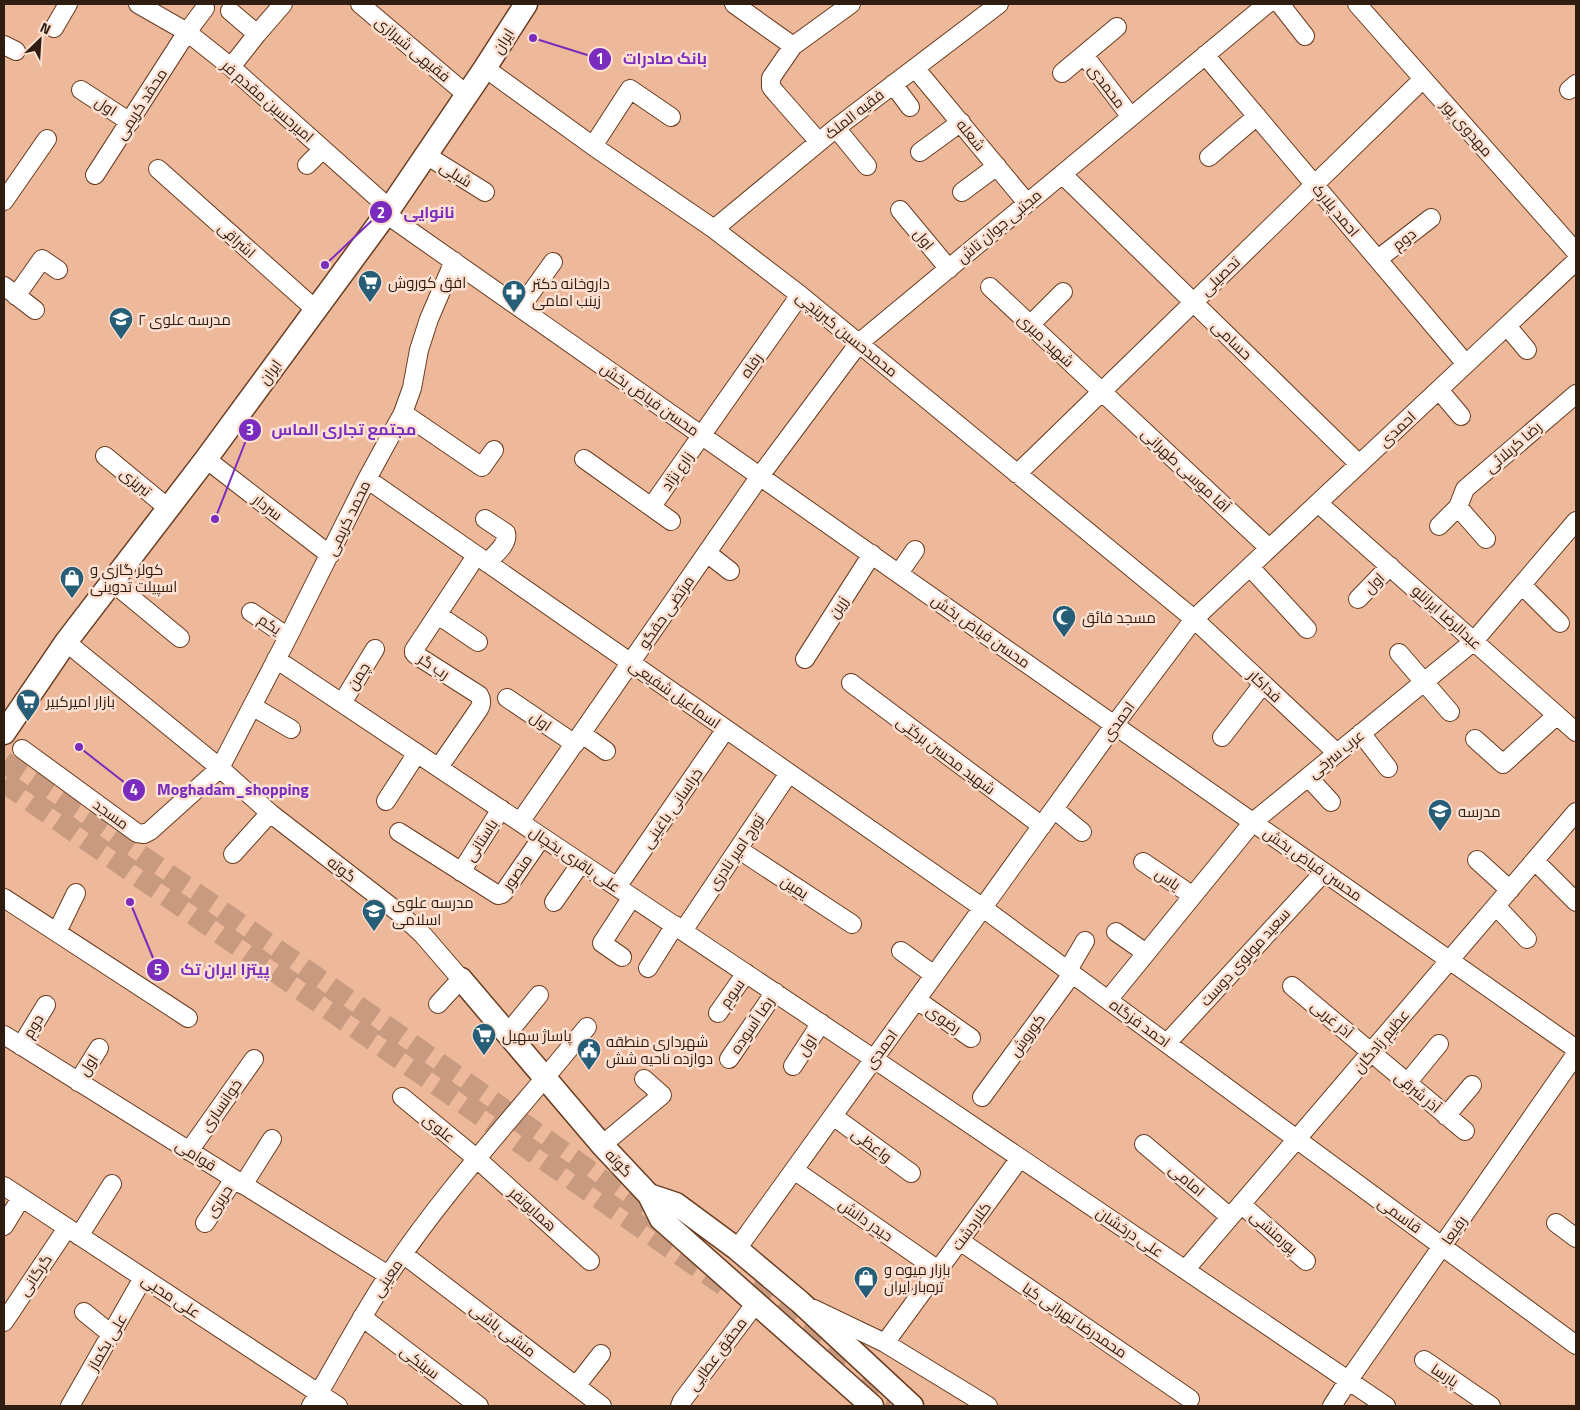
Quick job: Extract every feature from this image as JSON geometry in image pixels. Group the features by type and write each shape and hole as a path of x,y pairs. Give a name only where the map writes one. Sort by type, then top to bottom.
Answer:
{"main road":[{"name":"ایران","path":"4,733 66,642 206,459 388,211 526,4"},
{"name":"گوته","path":"461,979 602,1145 649,1195 661,1219 756,1303 865,1404"},
{"name":"گوته","path":"649,1195 676,1204 729,1243 800,1302 912,1406"},
{"path":"704,1257 708,1244 729,1243"}],"street":[{"path":"54,28 68,4"},
{"name":"امیرحسین مقدم فر","path":"138,4 187,32 231,67 323,149 388,211"},
{"path":"231,67 283,4"},
{"name":"فقیهی شیرازی","path":"360,4 467,95"},
{"path":"819,142 771,87 771,78 793,46 851,4"},
{"name":"فقیه الملک","path":"714,229 836,128 999,4"},
{"name":"مجتبی جوان تاش","path":"760,476 859,343 1267,4"},
{"path":"1280,4 1305,36"},
{"name":"مهدوی پور","path":"1357,4 1576,252"},
{"path":"746,7 793,46"},
{"name":"محمّد کریمی","path":"95,176 187,32 205,8"},
{"path":"230,11 257,34"},
{"name":"محمدی","path":"1062,74 1117,27"},
{"name":"محمدی","path":"1084,55 1131,117"},
{"name":"احمد پلارک","path":"1205,55 1466,364"},
{"name":"محمدحسین کبریتچی","path":"485,68 593,146 714,229 800,295 1194,619"},
{"name":"شعله","path":"915,68 1027,203"},
{"name":"تحصیلی","path":"1017,474 1423,79"},
{"path":"893,84 910,107"},
{"path":"593,146 630,89 671,117"},
{"name":"اول","path":"81,90 130,122"},
{"path":"1209,157 1257,116"},
{"path":"920,152 961,122"},
{"path":"836,128 867,166"},
{"path":"4,201 47,139"},
{"path":"307,165 323,149"},
{"name":"شبلی","path":"426,155 485,192"},
{"path":"962,192 997,166"},
{"name":"اشراقی","path":"158,169 316,310"},
{"name":"حسامی","path":"1062,174 1359,464"},
{"name":"اول","path":"900,210 948,268"},
{"name":"محسن فیاض بخش","path":"388,211 520,308 1576,1049"},
{"name":"دوم","path":"1378,259 1431,218"},
{"path":"35,310 10,291 42,259 58,270"},
{"name":"محمد کریمی","path":"220,768 367,479 403,413 412,388 419,350 429,319 454,261"},
{"name":"احمدی","path":"729,1243 794,1170 1115,724 1194,619 1576,261"},
{"path":"520,308 553,262"},
{"name":"شهید میری","path":"990,288 1102,392"},
{"path":"1030,324 1063,292"},
{"name":"رفاه","path":"702,435 800,295"},
{"path":"1507,326 1527,350"},
{"path":"1439,390 1461,416"},
{"name":"آقا موسی طهرانی","path":"1102,392 1270,548"},
{"name":"رضا کربلائی","path":"1458,507 1465,489 1576,394"},
{"path":"403,413 482,467 494,450"},
{"name":"زارع نژاد","path":"652,506 702,435"},
{"name":"تبریزی","path":"105,456 168,508"},
{"name":"سردار","path":"206,459 330,555"},
{"name":"زارع نژاد","path":"584,459 672,521"},
{"name":"مرتضی حقگو","path":"520,822 760,476"},
{"name":"اسماعیل شفیعی","path":"367,479 983,908"},
{"name":"عبدالرضا ایرانلو","path":"1318,502 1576,732"},
{"path":"1439,526 1458,507 1486,539"},
{"path":"481,559 505,543 507,538 506,533 485,518"},
{"name":"عرب سرخی","path":"1108,1000 1253,822 1474,641 1576,520"},
{"path":"899,573 915,550"},
{"path":"707,553 730,571"},
{"name":"زرین","path":"805,659 872,554"},
{"name":"رب گر","path":"439,767 481,704 481,698 414,653 414,650 481,559"},
{"name":"اول","path":"1358,599 1390,566"},
{"path":"1250,567 1307,629"},
{"path":"111,581 180,638"},
{"path":"1522,585 1560,623"},
{"name":"یکم","path":"251,612 288,637"},
{"path":"438,615 478,642"},
{"name":"فداکار","path":"1194,619 1337,753"},
{"name":"گوته","path":"66,642 220,768 270,813 398,912 423,936 461,979"},
{"name":"چمن","path":"342,703 375,649"},
{"path":"1399,653 1450,712"},
{"name":"علی باقری یخچال","path":"276,659 874,1059"},
{"name":"شهید محسن برکتی","path":"851,683 1042,826"},
{"path":"1222,737 1263,684"},
{"name":"اول","path":"507,698 578,739"},
{"path":"252,706 291,730"},
{"path":"1475,739 1503,764 1557,715"},
{"name":"خراسانی باغینی","path":"622,957 602,943 624,892 726,729"},
{"path":"1361,733 1388,768"},
{"path":"578,739 606,751"},
{"name":"مسجد","path":"22,749 137,833 144,834 150,831 220,768"},
{"path":"386,801 417,753"},
{"name":"تورج امیر نادری","path":"648,968 738,849 789,773"},
{"path":"1308,777 1331,802"},
{"name":"باستانی","path":"462,872 501,809"},
{"path":"1054,809 1082,832"},
{"path":"233,854 270,813"},
{"name":"عظیم زادگان","path":"1185,1270 1496,906 1574,820"},
{"path":"399,832 462,872"},
{"name":"منصور","path":"462,872 498,895 502,894 542,837"},
{"name":"یمین","path":"738,849 852,924"},
{"path":"1477,860 1510,890"},
{"path":"1535,861 1576,902"},
{"path":"554,902 581,862"},
{"name":"یاس","path":"1143,862 1193,896"},
{"name":"سعید مولوی دوست","path":"1167,1043 1324,872"},
{"path":"56,932 76,893"},
{"path":"4,898 188,1018"},
{"path":"1496,906 1527,939"},
{"name":"احمد فزگاه","path":"983,908 1297,1139"},
{"path":"1116,932 1146,953"},
{"path":"1070,972 1085,942"},
{"path":"901,951 934,975"},
{"name":"کوروش","path":"982,1097 1070,972"},
{"name":"سوم","path":"718,1013 746,973"},
{"path":"438,1004 461,979"},
{"name":"آذر غربی","path":"1292,986 1371,1052"},
{"name":"رضا آسوده","path":"730,1059 775,992"},
{"path":"508,1034 539,995"},
{"name":"رضوی","path":"917,1000 971,1038"},
{"name":"دوم","path":"21,1046 46,1005"},
{"name":"اول","path":"793,1066 821,1023"},
{"name":"معینی","path":"315,1400 362,1317 403,1254 476,1158 587,1028"},
{"name":"قوامی","path":"4,1036 388,1275"},
{"path":"1407,1083 1439,1044"},
{"name":"اول","path":"78,1082 99,1048"},
{"name":"آذر شرقی","path":"1371,1052 1466,1131"},
{"name":"رفیعا","path":"1332,1406 1576,1054"},
{"name":"علی درخشان","path":"874,1059 1386,1406"},
{"name":"خوانساری","path":"189,1151 254,1060"},
{"path":"602,1145 662,1094 644,1079"},
{"path":"1446,1116 1472,1085"},
{"name":"علوی","path":"402,1098 476,1158"},
{"name":"واعظی","path":"833,1116 910,1173"},
{"name":"حریری","path":"205,1223 272,1139"},
{"name":"قاسمی","path":"1297,1139 1576,1344"},
{"name":"امامی","path":"1144,1144 1236,1210"},
{"name":"همایونفر","path":"476,1158 590,1261"},
{"name":"کلاردشت","path":"885,1343 1020,1158"},
{"name":"حیدر دانش","path":"794,1170 938,1270"},
{"name":"گرگانی","path":"4,1322 112,1184"},
{"name":"علی محبی","path":"4,1186 143,1278 315,1400 338,1406"},
{"path":"4,1226 21,1198"},
{"name":"پورمنشی","path":"1236,1210 1306,1261"},
{"path":"1556,1223 1576,1238"},
{"name":"محمدرضا تهرانی کیا","path":"960,1241 1190,1399"},
{"name":"منشی باشی","path":"403,1254 602,1406"},
{"name":"علی بکماز","path":"70,1406 143,1278"},
{"path":"800,1302 885,1343 988,1406"},
{"name":"محقق عطایی","path":"680,1406 756,1303"},
{"path":"84,1312 111,1334"},
{"name":"سینکی","path":"362,1317 479,1406"},
{"path":"576,1386 601,1354"},
{"name":"پارسا","path":"1424,1360 1491,1406"}],"tunnel":[{"path":"4,762 338,992 668,1228"},
{"path":"4,782 724,1285"},
{"path":"751,1287 852,1361"},
{"path":"858,1385 889,1406"}],"place":[{"name":"بانک صادرات","path":"533,38"},
{"name":"نانوایی","path":"325,265"},
{"name":"افق کوروش","path":"370,303"},
{"name":"داروخانه دکتر زینب امامی","path":"514,313"},
{"name":"مدرسه علوی ۲","path":"121,340"},
{"name":"مجتمع تجاری الماس","path":"215,519"},
{"name":"کولر گازی و اسپیلت تدوینی","path":"72,599"},
{"name":"مسجد فائق","path":"1064,638"},
{"name":"بازار امیرکبیر","path":"28,722"},
{"name":"Moghadam_shopping","path":"79,747"},
{"name":"مدرسه","path":"1440,832"},
{"name":"پیتزا ایران تک","path":"130,902"},
{"name":"مدرسه علوی اسلامی","path":"374,932"},
{"name":"پاساژ سهیل","path":"484,1056"},
{"name":"شهرداری منطقه دوازده ناحیه شش","path":"589,1071"},
{"name":"بازار میوه و تره‌بار ایران","path":"866,1299"}]}
